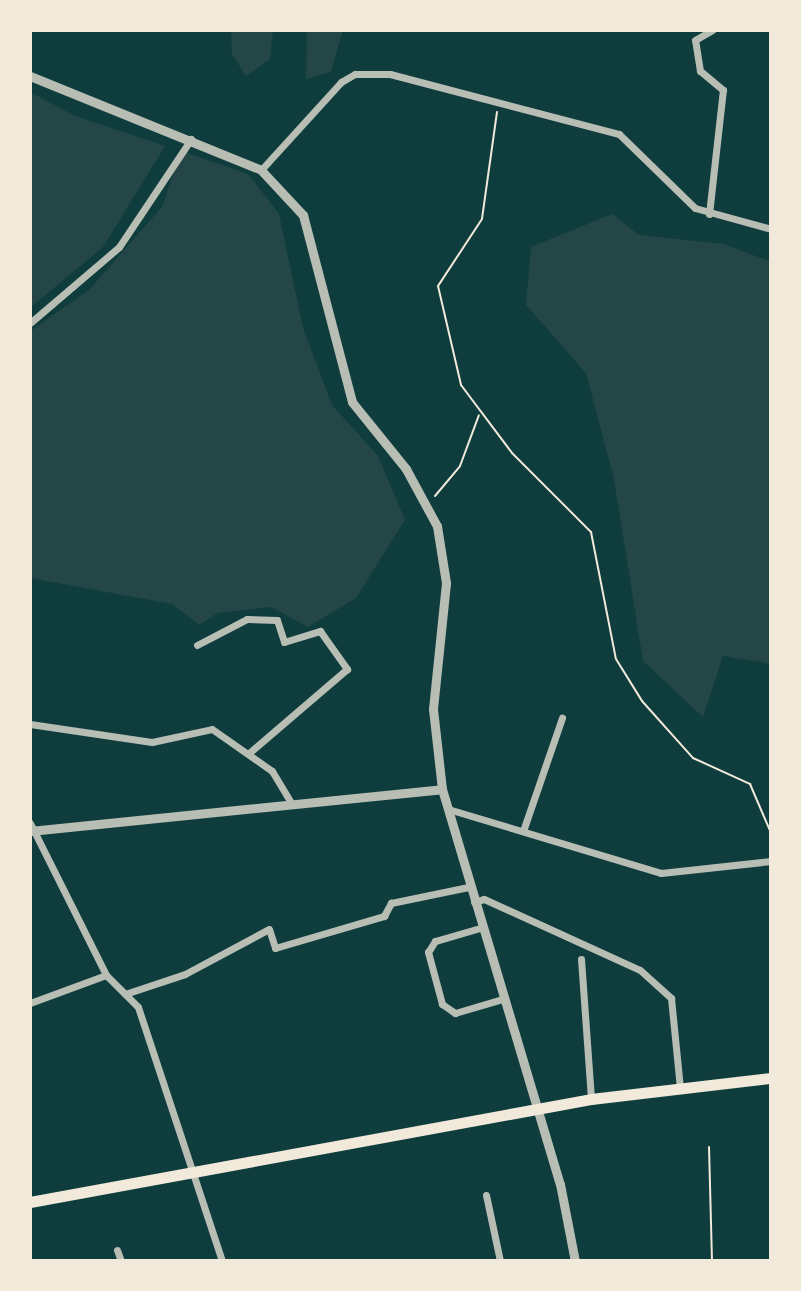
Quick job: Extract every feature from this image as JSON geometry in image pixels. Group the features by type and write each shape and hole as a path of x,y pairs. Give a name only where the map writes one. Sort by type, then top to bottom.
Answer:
{"main road":[{"path":"30,1202 189,1176 591,1099 771,1078"}],"street":[{"path":"709,214 723,142 723,90 700,71 695,40 712,30"},
{"path":"261,170 355,74 390,74 619,134 709,214 771,229"},
{"path":"30,76 102,110 191,139 261,170 303,215 352,402 426,507 446,583 433,709 442,789 480,928 536,1109 575,1261"},
{"path":"30,323 119,247 191,139"},
{"path":"197,645 247,619 277,620 284,642 320,631 347,669 248,754"},
{"path":"523,831 562,718"},
{"path":"30,724 152,742 212,729 272,771 290,801"},
{"path":"222,1261 189,1176 138,1007 106,975 31,828 290,801 442,789"},
{"path":"448,809 661,873 771,861"},
{"path":"125,994 185,974 269,929 275,948 384,916 391,903 468,887"},
{"path":"474,902 484,899 640,970 671,998 680,1088"},
{"path":"480,928 435,941 428,952 442,1004 455,1013 503,999"},
{"path":"581,959 591,1099"},
{"path":"30,1003 106,975"},
{"path":"486,1195 500,1261"},
{"path":"117,1250 121,1261"}],"path":[{"path":"498,100 482,219 438,286 461,385 480,413 591,532 616,659 642,701 693,758 750,784 771,833"},
{"path":"426,507 460,466 480,413"},
{"path":"709,1147 712,1261"}],"shaded area":[{"path":"231,30 273,30 270,59 246,76 232,54"},
{"path":"307,30 343,30 331,72 306,79"},
{"path":"30,92 75,116 165,146 103,247 30,308"},
{"path":"181,151 248,174 279,214 303,328 332,405 378,456 405,520 356,598 308,627 271,607 218,613 199,625 172,604 30,578 30,331 89,290 162,207"},
{"path":"612,214 639,235 724,244 771,262 771,664 723,656 703,717 643,661 614,479 586,373 526,305 531,247"}]}
